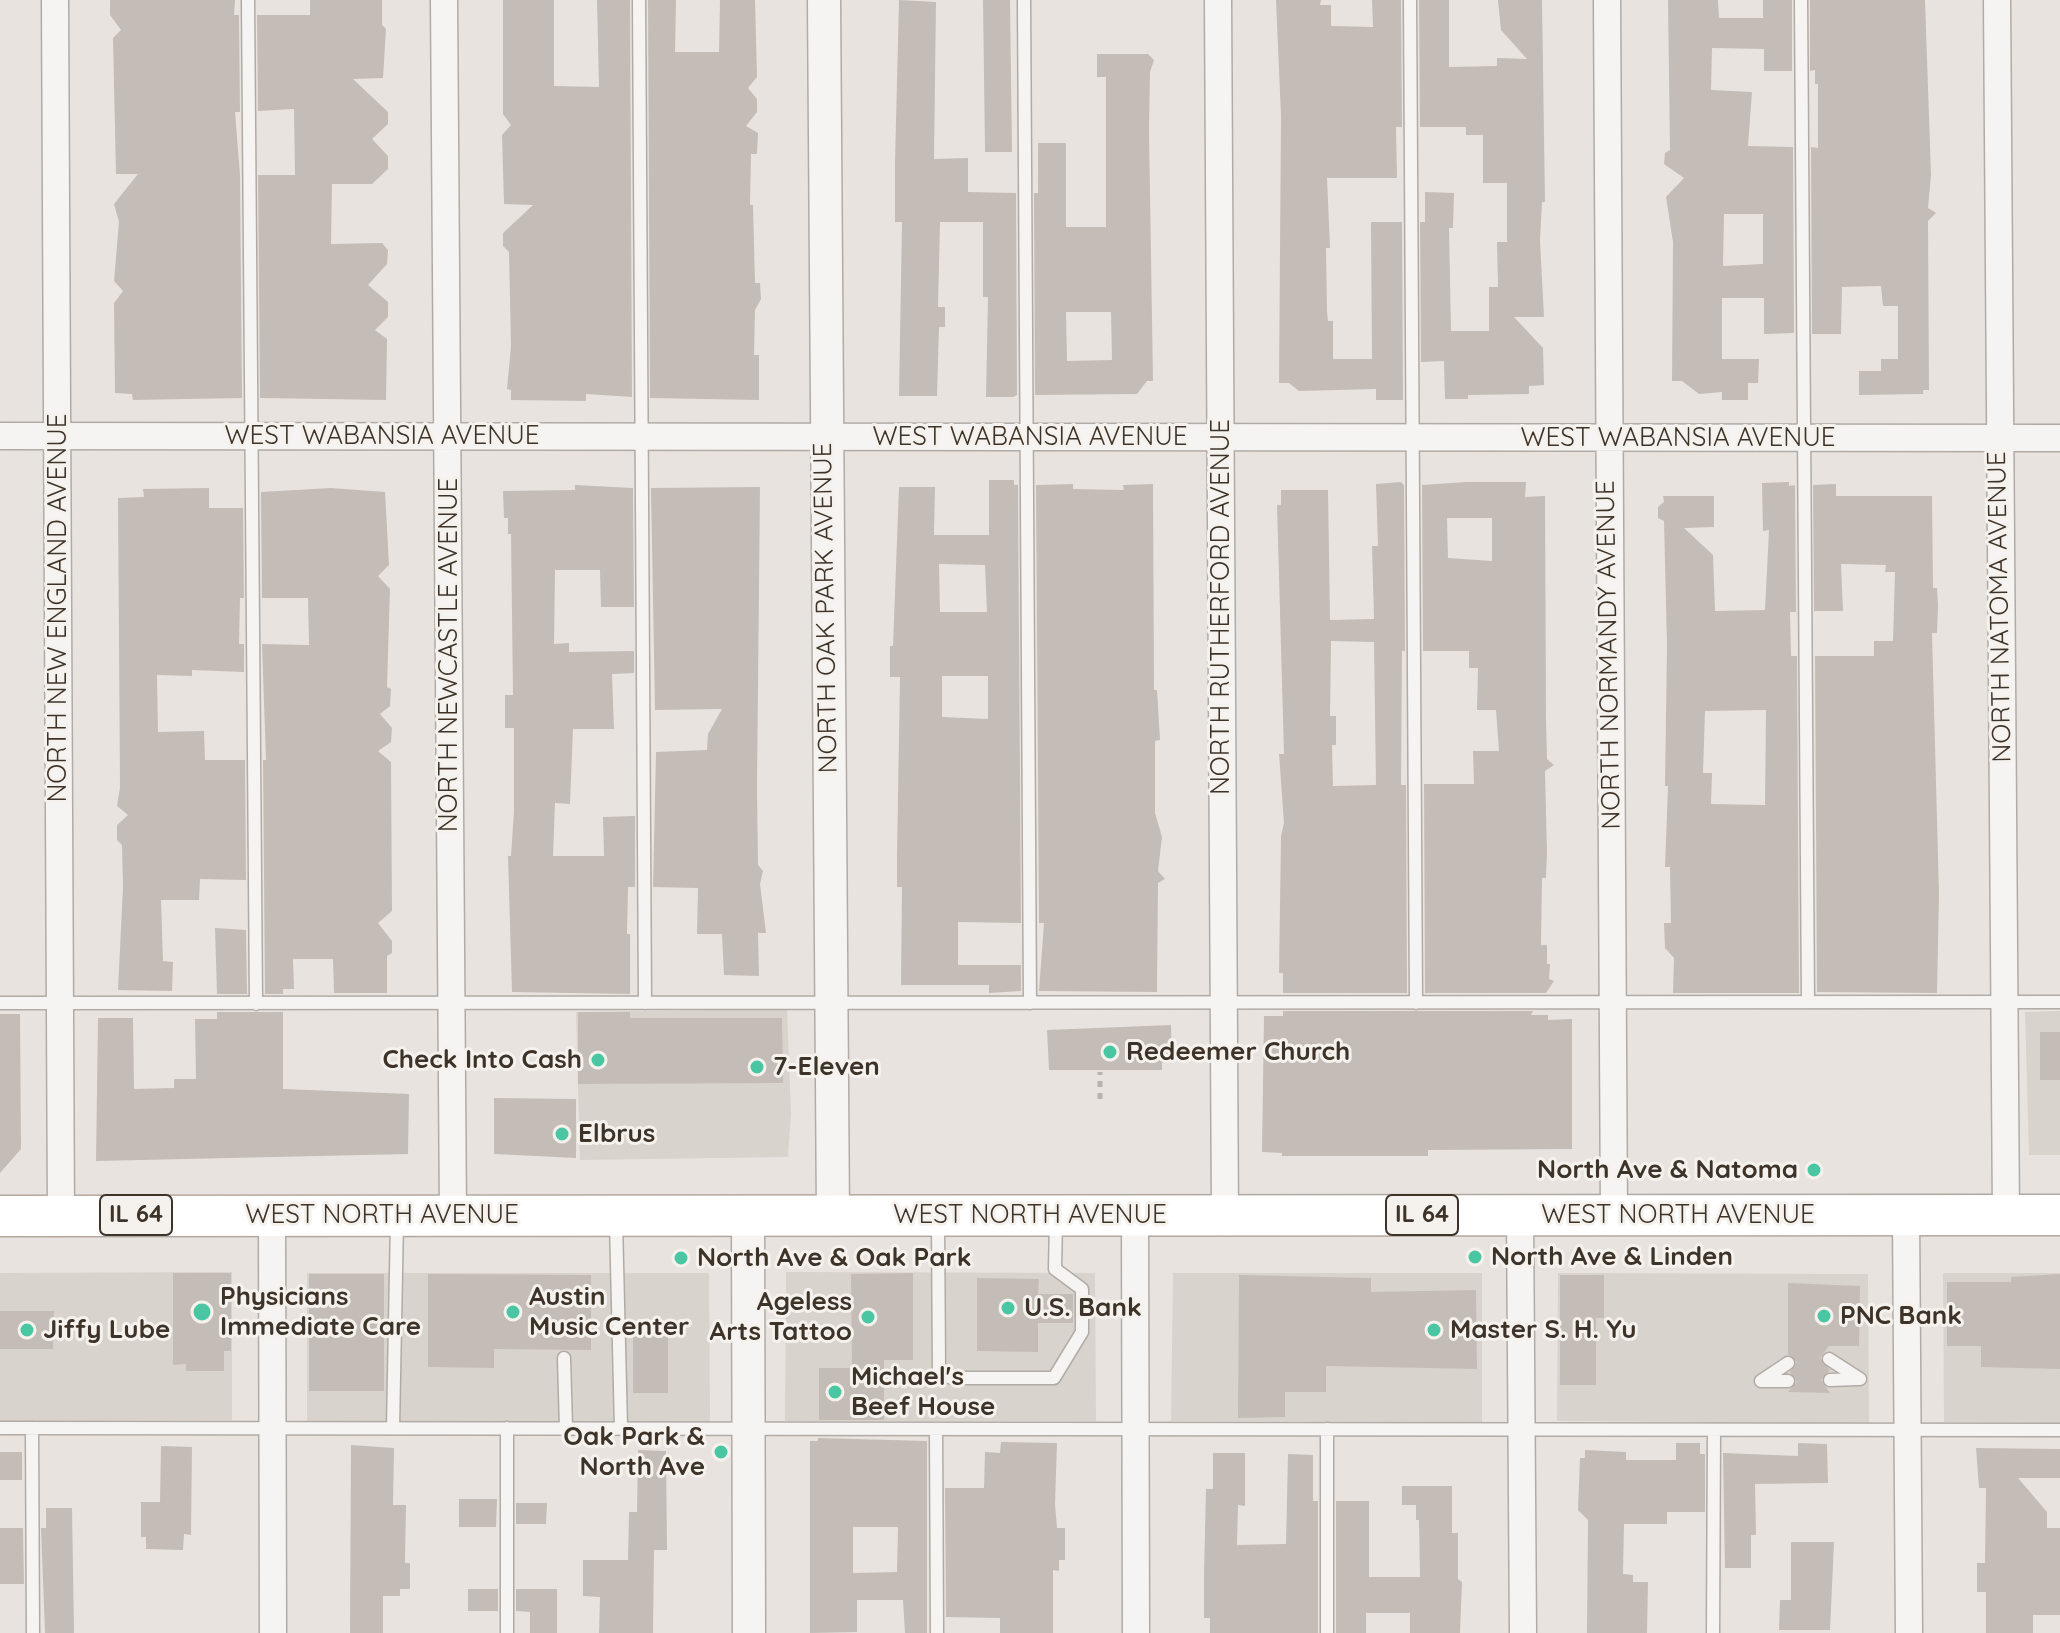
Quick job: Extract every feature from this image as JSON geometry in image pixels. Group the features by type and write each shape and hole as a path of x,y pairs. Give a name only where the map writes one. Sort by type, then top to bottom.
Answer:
{"main road":[{"name":"WEST NORTH AVENUE","path":"0,1216 2060,1215"}],"street":[{"name":"NORTH NEW ENGLAND AVENUE","path":"55,0 61,1216"},
{"name":"NORTH NEWCASTLE AVENUE","path":"444,0 453,1215"},
{"name":"NORTH OAK PARK AVENUE","path":"824,0 833,1215"},
{"name":"NORTH RUTHERFORD AVENUE","path":"1218,0 1225,1215"},
{"name":"NORTH NORMANDY AVENUE","path":"1607,0 1607,438 1614,1215"},
{"name":"NORTH NATOMA AVENUE","path":"1997,0 2006,1215"},
{"name":"WEST WABANSIA AVENUE","path":"0,436 2060,438"},
{"path":"272,1215 273,1633"},
{"path":"1135,1215 1136,1633"},
{"path":"1520,1215 1523,1633"},
{"path":"1906,1215 1909,1633"},
{"path":"748,1216 749,1633"}],"lane":[{"path":"248,0 256,1004"},
{"path":"639,0 645,1003"},
{"path":"1024,0 1030,1003"},
{"path":"1410,0 1416,1003"},
{"path":"1801,0 1808,1002"},
{"path":"0,1003 2060,1002"},
{"path":"393,1428 397,1215"},
{"path":"616,1215 621,1428"},
{"path":"938,1215 939,1372 952,1378 1054,1378 1082,1332 1082,1289 1055,1269 1057,1215"},
{"path":"564,1358 566,1428"},
{"path":"1860,1379 1829,1371 1860,1379"},
{"path":"1761,1381 1788,1372"},
{"path":"0,1428 2060,1430"},
{"path":"32,1428 33,1633"},
{"path":"507,1428 507,1633"},
{"path":"936,1429 937,1633"},
{"path":"1327,1429 1327,1633"},
{"path":"1713,1633 1714,1430"}],"path":[{"path":"1100,1072 1100,1099"}],"shaded area":[{"path":"787,1009 791,1114 788,1157 580,1160 576,1012"},
{"path":"2060,1011 2060,1155 2029,1155 2025,1012"},
{"path":"232,1272 232,1420 0,1421 0,1273"},
{"path":"786,1272 1095,1273 1096,1421 785,1421"},
{"path":"307,1273 709,1273 710,1422 307,1422"},
{"path":"1173,1273 1482,1273 1482,1422 1171,1421"},
{"path":"1558,1273 1868,1274 1869,1423 1557,1421"},
{"path":"1943,1273 2060,1273 2060,1423 1944,1422"}],"building":[{"path":"110,0 235,0 234,15 239,15 240,112 235,112 240,175 242,398 133,400 132,394 115,393 114,303 123,291 114,281 119,222 114,204 138,174 116,174 113,38 121,30 110,15"},
{"path":"310,0 382,0 382,25 386,29 383,78 353,79 388,112 388,124 372,139 388,156 388,169 372,184 332,184 331,244 382,243 388,250 387,264 368,285 388,302 388,317 375,330 387,339 386,400 260,398 258,175 295,175 294,109 258,111 257,15 310,15"},
{"path":"503,0 554,0 554,86 599,87 597,0 630,0 632,397 586,394 586,401 511,400 511,390 507,389 511,346 509,252 503,246 503,233 533,205 504,204 502,135 511,125 503,114"},
{"path":"648,0 676,0 675,52 719,52 720,0 755,0 757,77 748,88 757,99 757,112 746,126 758,133 757,154 751,154 750,205 753,205 755,283 760,283 761,299 755,310 754,355 759,355 759,400 650,398"},
{"path":"899,0 936,2 934,159 968,158 968,192 1016,193 1017,395 1013,397 986,397 988,297 983,297 983,222 940,222 938,307 945,307 945,327 939,327 937,396 899,396 902,222 895,222 895,162"},
{"path":"983,0 1010,0 1012,152 985,152"},
{"path":"1276,0 1321,0 1320,5 1331,5 1331,26 1373,27 1372,0 1401,0 1402,127 1396,127 1397,178 1327,178 1330,248 1326,248 1327,312 1328,321 1333,321 1333,359 1372,359 1371,222 1402,222 1403,400 1376,400 1376,389 1299,391 1289,383 1279,383 1281,116"},
{"path":"1419,0 1449,0 1449,67 1497,66 1497,58 1527,59 1501,30 1498,0 1542,0 1545,202 1542,202 1540,241 1544,317 1514,317 1543,348 1544,385 1529,386 1529,394 1468,395 1468,399 1445,399 1444,361 1421,362 1420,222 1425,222 1425,192 1454,193 1453,228 1449,228 1451,331 1489,331 1489,287 1498,287 1497,242 1507,242 1507,183 1483,183 1483,135 1466,135 1466,127 1420,127"},
{"path":"1668,0 1718,0 1719,18 1763,18 1763,0 1792,0 1792,71 1764,71 1764,49 1712,48 1711,90 1752,92 1748,146 1793,147 1794,333 1764,334 1764,298 1722,298 1722,359 1759,359 1758,383 1748,383 1748,400 1722,400 1722,392 1699,394 1682,381 1672,381 1673,242 1666,197 1684,178 1664,164 1665,153 1670,150","holes":["1724,214 1763,214 1763,264 1723,266"]},
{"path":"1810,0 1925,0 1931,175 1928,208 1936,213 1928,221 1929,390 1923,390 1923,394 1859,395 1859,371 1881,371 1881,359 1898,359 1898,306 1883,306 1881,286 1842,287 1841,334 1812,334 1811,147 1818,148 1818,84 1815,84 1815,70 1810,71"},
{"path":"1097,54 1148,54 1154,60 1150,72 1149,129 1153,381 1147,381 1137,394 1035,395 1034,193 1038,193 1038,143 1066,143 1066,227 1106,227 1106,77 1097,77","holes":["1066,312 1111,312 1112,360 1067,361"]},
{"path":"989,480 1014,480 1014,485 1018,485 1021,923 958,922 958,965 1021,965 1021,991 989,993 989,985 901,985 902,887 897,887 900,677 890,677 899,487 935,487 934,535 989,535","holes":["939,564 985,565 987,612 940,612","942,676 988,676 988,719 942,717"]},
{"path":"1401,482 1404,485 1405,651 1402,651 1401,785 1406,785 1407,993 1283,993 1283,973 1279,973 1281,836 1284,823 1279,754 1284,754 1277,505 1281,505 1281,490 1328,490 1330,620 1374,619 1372,546 1378,546 1376,484","holes":["1331,641 1374,642 1376,785 1333,786 1332,745 1336,745 1336,716 1330,716"]},
{"path":"1526,482 1525,497 1545,496 1547,759 1554,765 1545,771 1547,852 1546,878 1542,878 1541,945 1547,945 1549,979 1554,981 1546,993 1425,993 1424,784 1474,784 1473,751 1499,751 1496,710 1477,710 1478,668 1469,668 1469,651 1423,651 1422,485","holes":["1447,518 1492,518 1492,561 1448,558"]},
{"path":"1789,482 1789,486 1795,485 1796,612 1790,612 1791,656 1797,656 1799,993 1673,993 1674,958 1665,948 1664,923 1671,923 1670,867 1665,867 1667,645 1664,521 1658,518 1658,507 1664,502 1663,496 1714,496 1714,527 1684,528 1713,555 1715,611 1765,610 1769,530 1763,531 1762,483","holes":["1766,710 1765,805 1711,804 1712,773 1703,773 1705,711"]},
{"path":"1073,484 1073,489 1124,490 1123,485 1153,484 1154,690 1157,690 1160,740 1155,741 1155,813 1162,837 1158,871 1165,879 1158,883 1157,992 1039,991 1044,923 1039,923 1036,485"},
{"path":"1836,484 1836,496 1932,496 1933,588 1937,588 1938,605 1937,633 1932,633 1939,894 1937,993 1817,992 1815,656 1874,656 1874,641 1893,641 1895,572 1885,572 1886,565 1841,564 1843,611 1814,611 1813,485"},
{"path":"575,485 633,488 634,607 601,607 600,570 555,570 554,644 569,643 569,652 634,651 634,673 612,674 614,729 573,729 570,804 555,803 553,856 604,856 603,817 635,816 635,887 628,887 630,994 512,992 508,856 511,856 514,811 514,728 505,728 505,695 513,695 511,534 508,534 508,518 504,518 503,491 575,490"},
{"path":"760,487 758,865 763,871 760,884 766,933 758,933 759,976 724,975 722,934 697,934 698,888 653,887 656,752 707,750 708,734 722,709 655,710 651,488"},
{"path":"209,488 209,508 243,508 244,598 240,598 239,644 244,644 244,672 192,670 192,676 157,675 158,732 204,731 205,760 245,760 246,880 200,879 199,900 161,900 163,961 173,962 172,991 118,990 123,887 122,845 117,840 117,825 128,815 117,806 120,787 118,498 144,497 143,489"},
{"path":"331,488 385,492 389,565 378,576 390,589 387,687 391,689 390,706 380,714 392,728 391,742 378,751 391,762 392,911 378,923 392,941 392,953 387,956 387,993 334,993 333,959 293,959 294,989 283,989 283,994 265,994 263,760 266,760 262,644 309,645 308,598 262,598 261,492"},
{"path":"215,928 246,930 247,994 217,994"},
{"path":"1283,1011 1533,1011 1531,1015 1548,1015 1548,1020 1572,1019 1572,1149 1428,1150 1428,1156 1282,1156 1282,1153 1262,1152 1264,1016 1283,1016"},
{"path":"217,1012 283,1012 283,1089 409,1094 408,1154 96,1161 98,1018 133,1018 134,1089 174,1088 174,1079 196,1079 195,1019 217,1019"},
{"path":"578,1012 630,1012 630,1018 782,1018 783,1083 578,1084"},
{"path":"0,1014 20,1014 21,1149 0,1173"},
{"name":"Redeemer Church","path":"1171,1025 1172,1063 1162,1063 1162,1070 1049,1070 1047,1030"},
{"path":"2040,1032 2060,1032 2060,1080 2040,1080"},
{"path":"494,1098 576,1099 576,1158 494,1154"},
{"name":"Physicians Immediate Care","path":"173,1273 231,1273 231,1351 224,1351 224,1371 186,1371 186,1364 173,1365"},
{"path":"913,1273 913,1360 884,1360 884,1420 819,1420 819,1368 852,1368 851,1274"},
{"path":"309,1274 384,1274 384,1391 309,1391"},
{"path":"428,1274 591,1275 591,1350 494,1349 494,1368 428,1367"},
{"path":"2060,1274 2060,1369 1981,1367 1981,1346 1947,1346 1947,1282 2011,1282 2011,1277"},
{"path":"1239,1275 1371,1278 1371,1292 1476,1290 1477,1369 1326,1366 1326,1392 1285,1392 1285,1417 1238,1418"},
{"path":"1560,1275 1604,1275 1604,1318 1596,1318 1596,1385 1560,1385"},
{"name":"U.S. Bank","path":"977,1278 1039,1279 1038,1294 1073,1294 1073,1323 1038,1323 1038,1352 977,1351"},
{"name":"PNC Bank","path":"1788,1283 1860,1286 1859,1346 1829,1346 1820,1358 1830,1370 1821,1380 1830,1393 1788,1392 1797,1382 1790,1372 1797,1362 1788,1354"},
{"name":"Jiffy Lube","path":"0,1311 54,1311 53,1349 0,1349"},
{"path":"633,1323 668,1323 668,1393 633,1393"},
{"path":"818,1438 927,1441 927,1633 905,1633 903,1600 857,1600 857,1632 810,1633 810,1441 818,1441","holes":["853,1527 898,1527 897,1572 853,1573"]},
{"path":"1001,1442 1057,1443 1055,1504 1057,1528 1065,1528 1065,1560 1059,1560 1059,1571 1053,1570 1053,1633 1000,1633 1000,1618 946,1617 945,1488 984,1488 985,1452 1000,1453"},
{"path":"1676,1443 1700,1443 1700,1454 1705,1454 1705,1512 1667,1512 1667,1524 1624,1524 1623,1574 1633,1575 1633,1582 1648,1582 1647,1633 1587,1633 1588,1520 1578,1510 1580,1458 1585,1458 1585,1450 1626,1452 1626,1460 1676,1460"},
{"path":"1798,1443 1827,1444 1828,1483 1755,1484 1756,1535 1751,1535 1751,1568 1725,1568 1723,1453 1798,1456"},
{"path":"351,1445 394,1448 393,1505 406,1505 405,1563 410,1563 410,1589 400,1589 400,1596 383,1596 383,1633 350,1633"},
{"path":"161,1446 192,1447 191,1535 184,1534 183,1550 146,1549 146,1537 141,1537 141,1502 160,1502"},
{"path":"1976,1448 2060,1449 2060,1478 2018,1478 2047,1512 2047,1528 2060,1528 2060,1615 2033,1615 2033,1633 1986,1633 1986,1592 1977,1592 1977,1563 1985,1563 1986,1488 1979,1488"},
{"path":"638,1450 666,1451 667,1550 654,1550 653,1633 599,1633 600,1597 583,1596 583,1560 628,1560 629,1512 637,1512"},
{"path":"0,1452 22,1452 22,1480 0,1480"},
{"path":"1213,1453 1245,1453 1245,1506 1238,1505 1237,1545 1286,1544 1288,1454 1313,1455 1313,1501 1318,1501 1318,1633 1210,1633 1210,1618 1204,1618 1204,1573 1206,1489 1213,1489"},
{"path":"1402,1486 1452,1486 1452,1533 1458,1533 1458,1579 1462,1582 1460,1633 1410,1633 1410,1613 1366,1613 1366,1633 1336,1633 1336,1501 1369,1501 1369,1577 1420,1577 1419,1520 1416,1520 1416,1505 1402,1505"},
{"path":"459,1499 497,1499 496,1527 459,1527"},
{"path":"516,1503 547,1503 546,1524 516,1524"},
{"path":"46,1508 72,1508 74,1633 45,1633 41,1528 46,1528"},
{"path":"0,1528 23,1528 24,1584 0,1584"},
{"path":"1791,1542 1834,1542 1830,1630 1779,1630 1780,1600 1791,1600"},
{"path":"468,1589 498,1589 498,1611 468,1611"},
{"path":"516,1589 557,1589 557,1633 530,1633 530,1612 516,1611"}],"place":[{"name":"Redeemer Church","path":"1110,1052"},
{"name":"Check Into Cash","path":"598,1060"},
{"name":"7-Eleven","path":"757,1067"},
{"name":"Elbrus","path":"562,1134"},
{"name":"North Ave & Natoma","path":"1814,1170"},
{"name":"North Ave & Linden","path":"1475,1257"},
{"name":"North Ave & Oak Park","path":"681,1258"},
{"name":"U.S. Bank","path":"1008,1308"},
{"name":"Physicians Immediate Care","path":"202,1312"},
{"name":"Austin Music Center","path":"513,1312"},
{"name":"PNC Bank","path":"1824,1316"},
{"name":"Ageless Arts Tattoo","path":"868,1317"},
{"name":"Jiffy Lube","path":"27,1330"},
{"name":"Master S. H. Yu","path":"1434,1330"},
{"name":"Michael's Beef House","path":"835,1392"},
{"name":"Oak Park & North Ave","path":"721,1452"}]}
